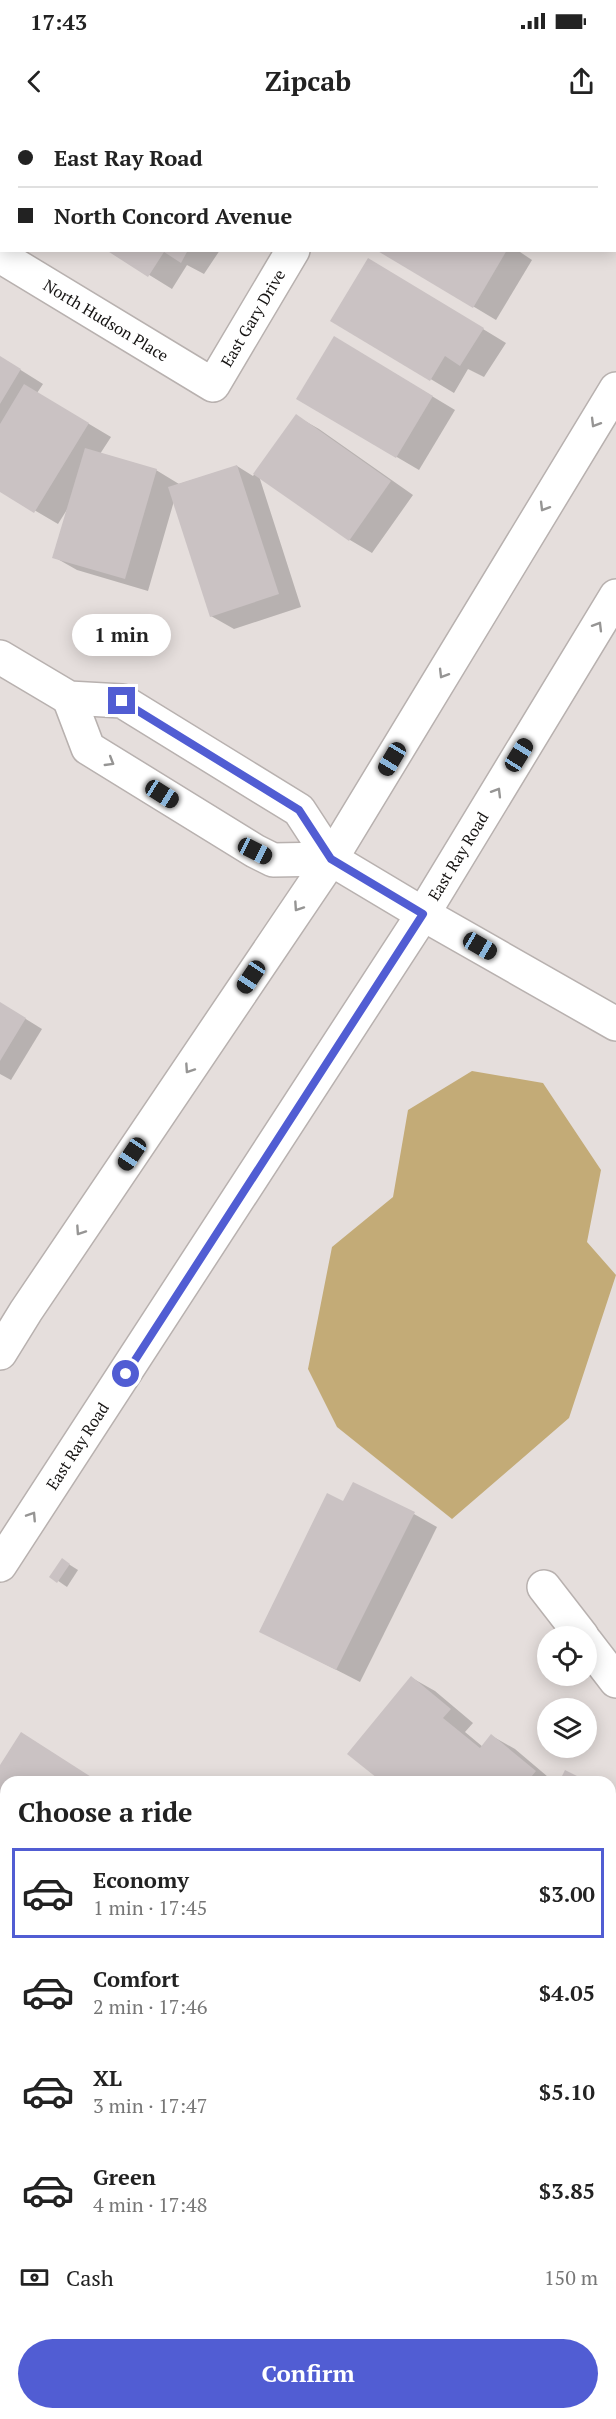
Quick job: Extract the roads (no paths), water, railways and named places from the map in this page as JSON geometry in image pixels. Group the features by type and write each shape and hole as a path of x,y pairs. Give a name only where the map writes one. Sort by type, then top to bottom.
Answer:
{"main road":[{"name":"East Gary Drive","path":"213,385 292,252"},
{"name":"North Hudson Place","path":"0,256 213,385"},
{"path":"0,1353 32,1301 331,859 616,389"},
{"name":"East Ray Road","path":"0,1565 423,914 616,596"},
{"path":"0,657 69,698 122,701 299,810 331,859 616,1024"},
{"path":"69,698 88,748 255,851 273,860 331,859"},
{"path":"544,1587 574,1626"},
{"path":"597,1656 616,1681"}]}
